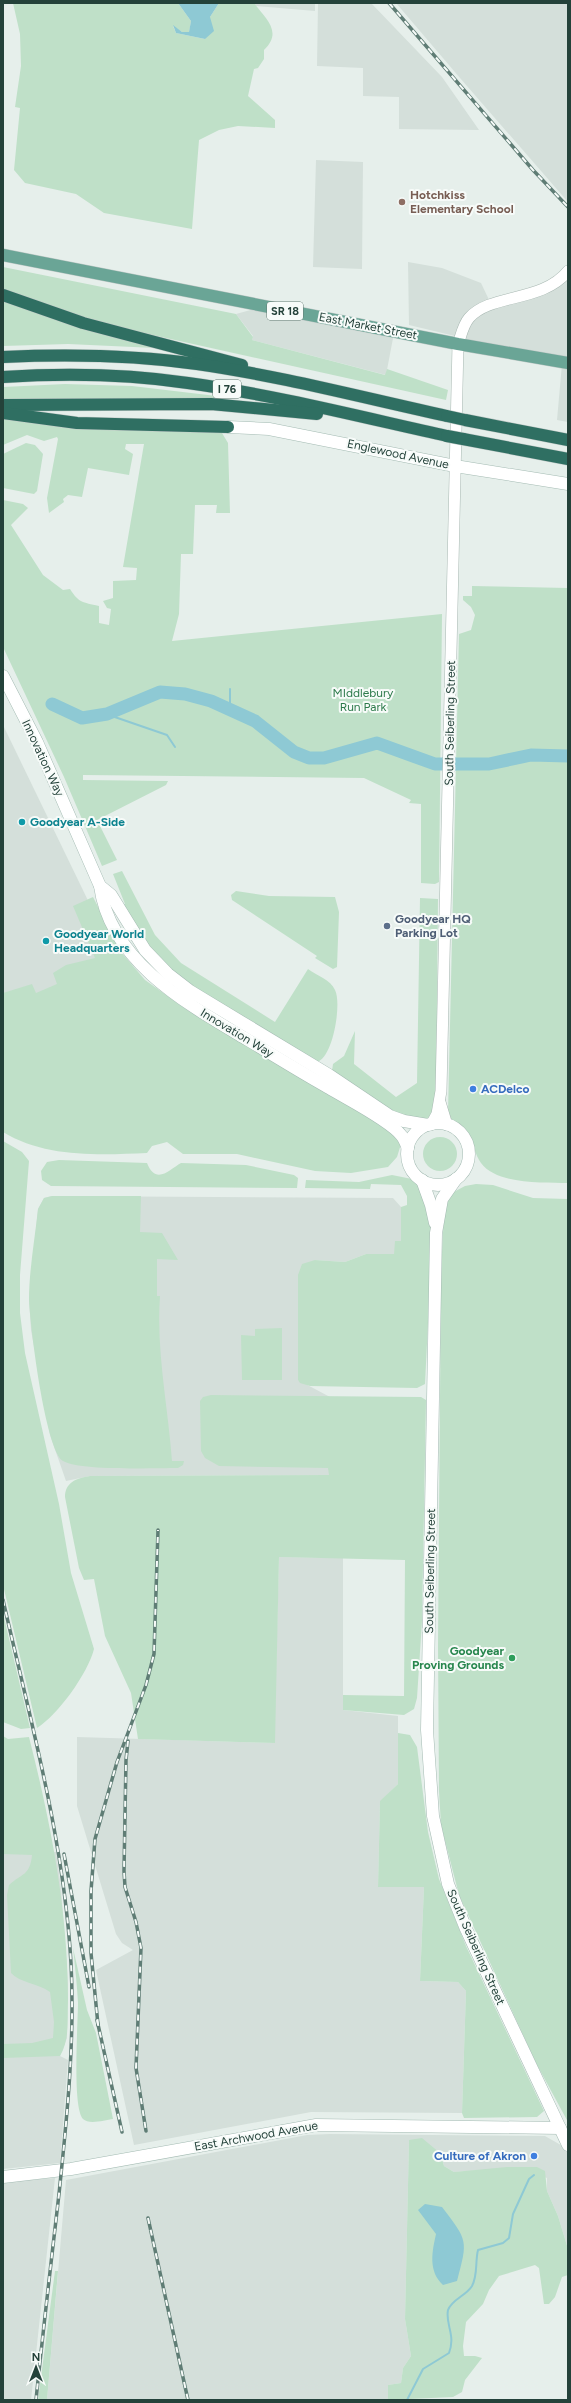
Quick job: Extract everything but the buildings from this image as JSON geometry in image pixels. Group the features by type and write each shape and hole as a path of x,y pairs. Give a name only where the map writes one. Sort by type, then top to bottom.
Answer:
{"highway":[{"path":"3,295 83,323 271,372 326,390"},
{"name":"I 76","path":"3,357 76,355 150,359 234,370 465,420 568,440"},
{"name":"I 76","path":"3,377 77,375 164,380 263,395 447,436 568,459"},
{"path":"3,405 211,404 370,419"},
{"path":"3,413 77,423 228,427"}],"main road":[{"name":"East Market Street","path":"3,255 458,344 568,363"},
{"name":"Englewood Avenue","path":"228,427 269,429 455,466 568,484"},
{"name":"Innovation Way","path":"3,676 37,742 100,886 102,899 119,935 138,960 159,982 227,1028 346,1098 392,1128 401,1135 408,1148"},
{"name":"Innovation Way","path":"100,886 111,895 146,950 168,974 190,991 329,1075 390,1116 404,1121 429,1125"},
{"path":"429,1125 447,1125 460,1133 468,1148 467,1165 456,1179 439,1185 422,1180 411,1169 408,1159 408,1148 415,1134 429,1125"},
{"name":"South Seiberling Street","path":"456,1179 442,1199 436,1233 427,1730 433,1816 443,1867 456,1907 568,2145"},
{"name":"South Seiberling Street","path":"422,1180 431,1205 436,1233"},
{"name":"East Archwood Avenue","path":"3,2176 71,2169 316,2125 560,2128"}],"street":[{"name":"South Seiberling Street","path":"447,1125 440,1102 458,344 467,321 478,312 546,289 556,283 568,271"},
{"name":"South Seiberling Street","path":"429,1125 440,1102"}],"shaded area":[{"path":"254,3 315,3 315,11 256,6"},
{"path":"318,3 371,3 442,77 479,130 399,129 399,97 363,96 363,68 317,66"},
{"path":"396,3 568,3 568,202 460,78"},
{"path":"316,160 363,162 362,269 313,267"},
{"path":"408,262 442,268 481,283 490,302 459,337 409,325"},
{"path":"568,275 568,362 461,342 465,330 481,311"},
{"path":"258,308 394,333 386,375 252,340 253,336 236,314"},
{"path":"562,364 568,365 568,422 557,420"},
{"path":"3,725 111,948 3,1022"},
{"path":"52,1196 393,1198 401,1207 401,1241 394,1254 366,1254 345,1262 315,1260 298,1380 330,1397 329,1475 90,1476 66,1481 50,1435 31,1330 29,1298 38,1209 44,1198"},
{"path":"279,1557 343,1558 343,1710 398,1716 398,1784 380,1802 378,1887 424,1887 420,1981 458,1982 466,1991 462,2113 311,2112 134,2145 96,1970 133,1950 122,1943 116,1934 77,1806 77,1737 274,1743"},
{"path":"56,1852 61,1888 68,1984 67,2038 60,2056 68,2060 60,2163 3,2169 3,1854"},
{"path":"307,2135 545,2136 566,2148 568,2153 568,2249 558,2216 547,2191 547,2178 521,2168 454,2172 444,2166 440,2153 409,2140 405,2319 411,2356 403,2368 401,2383 388,2385 388,2400 47,2400 66,2180"},
{"path":"55,2178 31,2400 3,2400 3,2182"}],"green space":[{"path":"13,3 178,3 191,21 189,33 182,32 173,26 176,33 205,39 210,17 219,3 254,3 271,26 272,37 270,43 264,50 264,59 258,68 254,69 248,96 275,120 275,128 238,126 219,130 199,140 192,229 104,213 76,194 25,183 14,170 20,108 15,107 21,66 20,34"},
{"path":"3,267 236,314 253,337 252,340 385,375 387,369 448,390 446,400 121,328 75,315 3,289"},
{"path":"3,300 155,346 155,348 68,344 3,346"},
{"path":"65,384 132,386 216,396 216,399 3,399 3,387"},
{"name":"MIddlebury Run Park","path":"3,419 57,426 222,433 228,443 230,513 216,513 217,505 195,505 193,554 181,554 179,614 172,641 442,614 439,882 435,884 421,883 421,804 409,803 411,800 364,778 83,775 83,780 168,781 166,785 97,820 117,860 102,866 64,777 3,647 3,500 23,504 28,508 11,525 43,575 63,590 70,589 76,597 82,601 99,606 99,623 109,625 111,609 107,608 103,601 113,598 113,581 136,580 137,568 123,567 144,444 126,444 125,449 133,454 129,475 88,468 82,497 68,495 63,499 64,502 49,513 47,498 58,439 57,437 44,441 27,435 3,445"},
{"path":"26,443 35,445 43,454 37,491 34,494 3,488 3,454"},
{"path":"472,586 568,588 568,1183 534,1182 509,1179 488,1170 479,1160 468,1136 452,1120 448,1113 459,634 471,630 475,615 471,607 463,600 463,596 472,596"},
{"path":"122,871 155,935 181,963 275,1022 308,969 330,983 335,990 337,997 337,1017 332,1041 323,1058 317,1062 188,983 164,963 143,940 121,905 125,904 113,874"},
{"path":"236,891 269,896 335,897 339,912 337,967 333,969 315,958 317,956 232,900 231,895"},
{"path":"93,897 121,952 145,980 190,1012 387,1127 401,1144 397,1157 388,1167 351,1173 315,1171 237,1154 183,1154 167,1142 152,1146 147,1153 92,1154 55,1151 37,1147 3,1132 3,993 32,984 36,993 57,984 53,973 66,965 95,958 73,906"},
{"path":"420,898 438,899 436,1103 431,1116 426,1119 394,1116 332,1071 333,1064 344,1056 355,1031 354,1064 396,1097 417,1083"},
{"path":"440,1137 452,1142 457,1154 452,1166 440,1171 428,1166 423,1154 428,1142"},
{"path":"3,1141 22,1152 29,1161 20,1275 20,1313 25,1353 59,1504 71,1573 94,1649 86,1670 71,1693 54,1714 37,1728 3,1585"},
{"path":"59,1160 147,1163 155,1174 159,1175 168,1172 181,1163 246,1165 294,1175 298,1178 297,1188 51,1186 42,1180 41,1171 47,1162"},
{"path":"392,1175 412,1179 419,1184 432,1216 432,1289 429,1302 425,1384 417,1388 310,1386 300,1383 298,1380 298,1275 302,1264 315,1260 345,1262 366,1254 394,1254 395,1241 401,1241 401,1207 407,1205 407,1196 401,1185 371,1184 370,1189 305,1188 306,1180 359,1182"},
{"path":"476,1184 493,1185 533,1198 568,1199 568,2122 536,2063 459,1895 441,1825 439,1791 438,1646 441,1273 444,1213 450,1194 465,1186"},
{"path":"52,1196 141,1196 140,1232 162,1233 178,1260 157,1259 157,1296 160,1296 159,1317 161,1358 172,1461 184,1461 183,1465 178,1468 100,1468 84,1466 63,1461 56,1452 50,1435 35,1359 29,1300 31,1266 38,1209 44,1198"},
{"path":"282,1328 282,1380 242,1380 241,1335 255,1336 255,1329"},
{"path":"211,1395 421,1397 426,1400 422,1621 417,1698 414,1709 404,1715 343,1710 343,1695 404,1696 405,1560 279,1557 275,1743 138,1739 131,1693 105,1636 94,1579 84,1580 79,1568 65,1497 69,1485 80,1478 90,1476 329,1475 328,1468 219,1466 205,1458 201,1451 200,1401 203,1397"},
{"path":"3,1613 30,1728 21,1729 3,1722"},
{"path":"398,1733 410,1735 417,1747 428,1832 439,1879 466,1946 544,2111 537,2117 464,2118 462,2113 466,1991 458,1982 420,1981 424,1887 378,1887 380,1801 398,1784"},
{"path":"3,1736 8,1739 29,1737 57,1867 65,1933 68,2000 67,2036 60,2056 3,2058 3,2044 32,2043 53,2038 54,2022 50,1992 19,1979 11,1973 7,1895 9,1885 27,1871 32,1855 3,1854"},
{"path":"73,1948 87,2010 96,2033 113,2119 97,2122 89,2122 83,2119 78,2099 78,2003"},
{"path":"422,2138 440,2153 444,2166 454,2172 507,2167 537,2167 545,2171 547,2191 558,2216 568,2249 568,2275 562,2277 555,2297 549,2304 544,2304 539,2268 535,2265 499,2276 489,2290 483,2304 466,2322 463,2346 464,2356 475,2356 482,2358 465,2380 462,2392 453,2397 388,2400 388,2385 401,2383 403,2368 411,2356 405,2319 409,2140"},
{"path":"55,2271 58,2271 47,2400 38,2400"}],"water":[{"path":"178,3 219,3 210,17 214,31 205,39 176,33 173,25 182,32 189,32 191,21"},
{"path":"425,2204 442,2207 461,2235 464,2249 457,2281 443,2285 435,2274 432,2261 436,2234 418,2210"}],"waterway":[{"path":"230,689 230,710"},
{"path":"52,704 82,718 107,714 160,692 185,694 211,701 255,721 294,752 309,758 324,758 377,743 435,764 489,764 531,755 568,756"},
{"path":"106,714 167,735 175,747"},
{"path":"407,2400 423,2369 449,2353 451,2347 451,2335 447,2315 448,2310 450,2306 472,2286 475,2277 478,2250 503,2243 509,2238 513,2214 529,2179 534,2175"}],"railway":[{"path":"389,3 533,170 568,207"},
{"path":"98,2025 91,1953 91,1891 95,1839 117,1762 146,1685 154,1654 158,1530"},
{"path":"3,1600 35,1735 54,1825 67,1917 71,1963 72,2021 67,2108 36,2400"},
{"path":"128,1741 126,1760 124,1871 125,1887 136,1922 141,1948 136,2068 146,2131"},
{"path":"64,1854 89,1987"},
{"path":"97,2020 122,2132"},
{"path":"148,2218 188,2400"}],"place":[{"name":"Hotchkiss Elementary School","path":"402,202"},
{"name":"Goodyear A-Side","path":"22,822"},
{"name":"Goodyear HQ Parking Lot","path":"387,926"},
{"name":"Goodyear World Headquarters","path":"46,941"},
{"name":"ACDelco","path":"473,1089"},
{"name":"Goodyear Proving Grounds","path":"512,1658"},
{"name":"Culture of Akron","path":"534,2156"}]}
